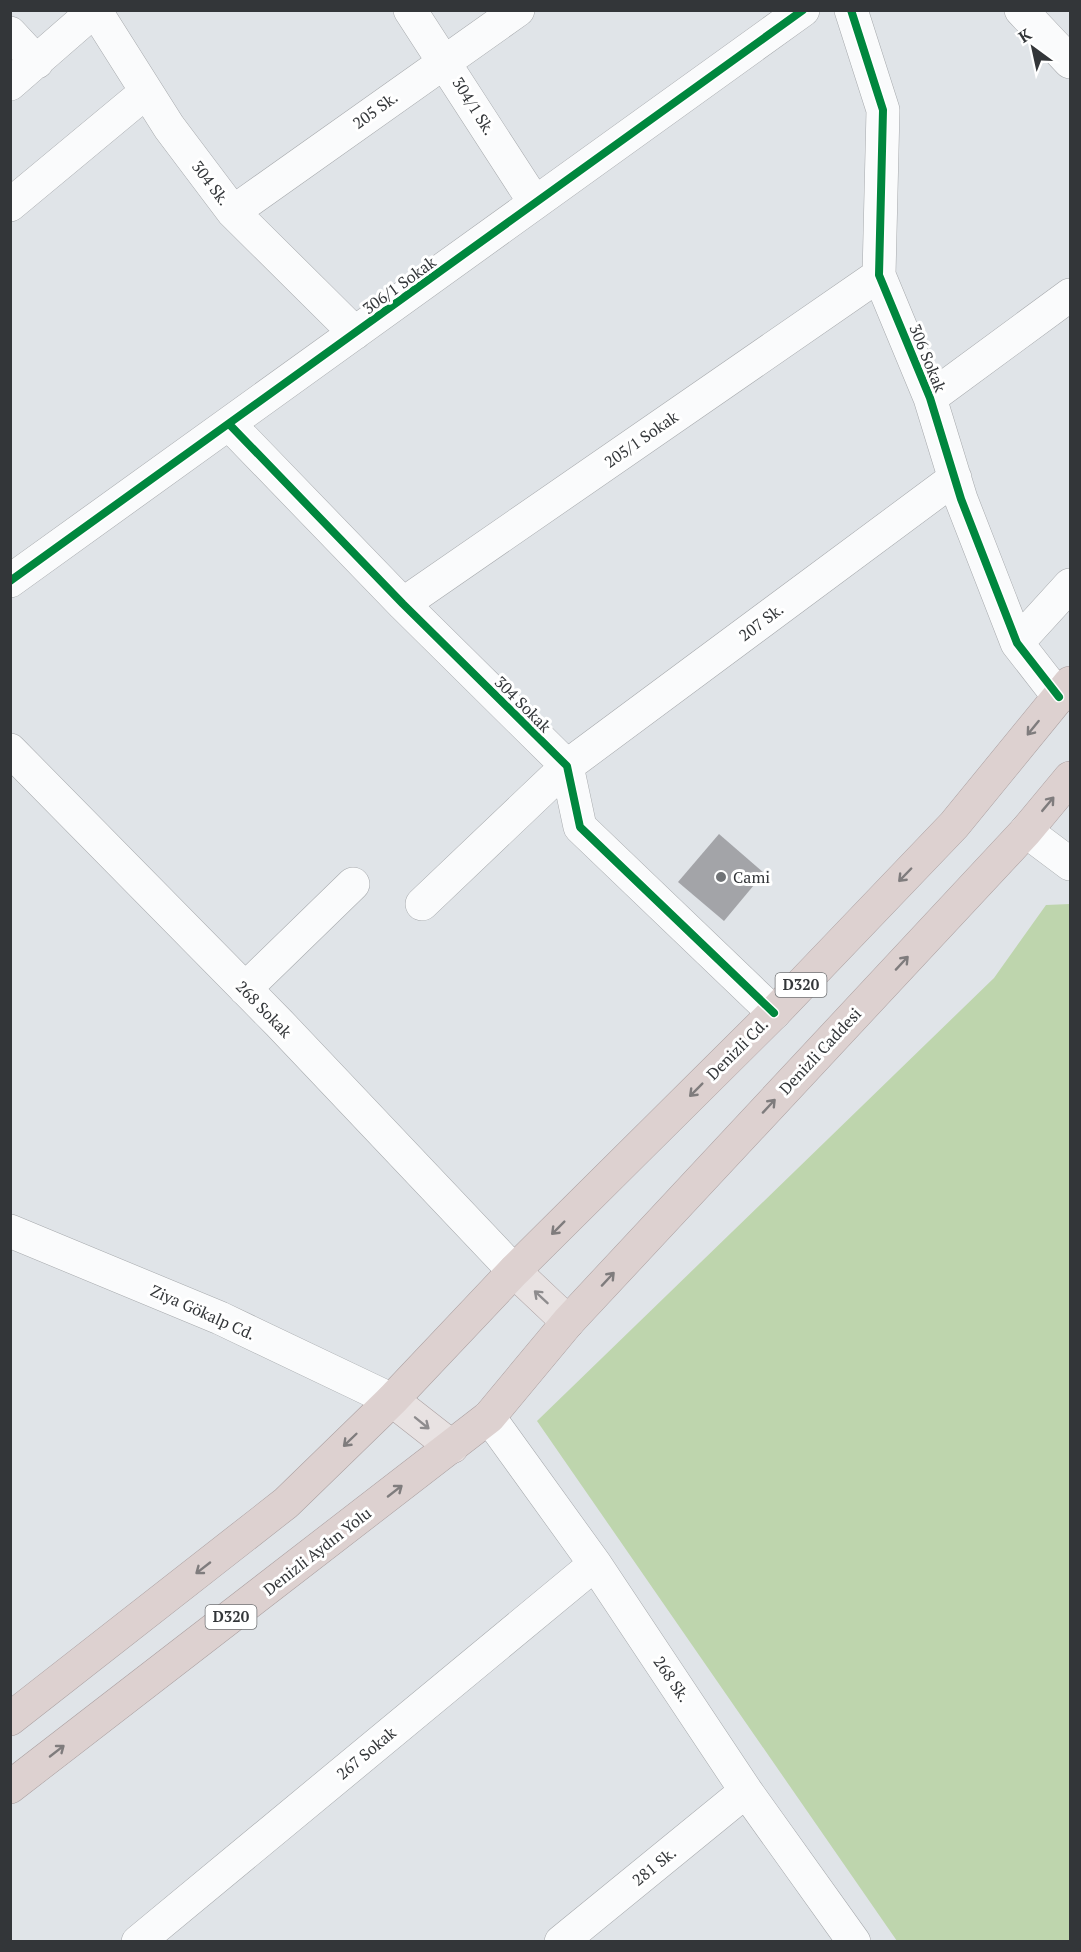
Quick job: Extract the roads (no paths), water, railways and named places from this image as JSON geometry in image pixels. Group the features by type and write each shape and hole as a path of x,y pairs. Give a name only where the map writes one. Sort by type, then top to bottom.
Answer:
{"highway":[{"name":"Denizli Cd.","path":"392,1400 513,1271 774,1013 954,825 1065,690"},
{"name":"Denizli Caddesi","path":"489,1417 568,1322 1026,831 1071,778"},
{"path":"10,1719 286,1503 392,1400"},
{"name":"Denizli Aydın Yolu","path":"10,1786 489,1417"}],"main road":[{"path":"513,1271 568,1322"},
{"path":"392,1400 452,1447"}],"street":[{"path":"10,84 95,10"},
{"name":"304 Sk.","path":"95,10 169,127 233,212 355,333"},
{"name":"304/1 Sk.","path":"410,10 535,203"},
{"name":"205 Sk.","path":"233,212 444,60 518,10"},
{"name":"306/1 Sokak","path":"10,581 803,10"},
{"name":"306 Sokak","path":"851,10 883,110 879,275 930,398 955,478 1017,644 1065,690"},
{"path":"1021,10 1071,62"},
{"path":"10,33 37,62"},
{"path":"10,205 146,92"},
{"name":"205/1 Sokak","path":"403,604 879,275"},
{"path":"930,398 1071,295"},
{"name":"304 Sokak","path":"229,424 403,604 567,766"},
{"name":"207 Sk.","path":"422,904 567,766 955,478"},
{"path":"1017,644 1071,585"},
{"name":"268 Sokak","path":"10,750 245,989 513,1271"},
{"path":"567,766 580,827 774,1013"},
{"path":"1026,831 1069,859"},
{"path":"245,989 354,884"},
{"name":"Ziya Gökalp Cd.","path":"10,1231 220,1318 392,1400"},
{"name":"268 Sk.","path":"489,1417 595,1564 746,1791 854,1941"},
{"name":"267 Sokak","path":"138,1941 595,1564"},
{"name":"281 Sk.","path":"561,1941 746,1791"}],"place":[{"name":"Cami","path":"721,877"}]}
